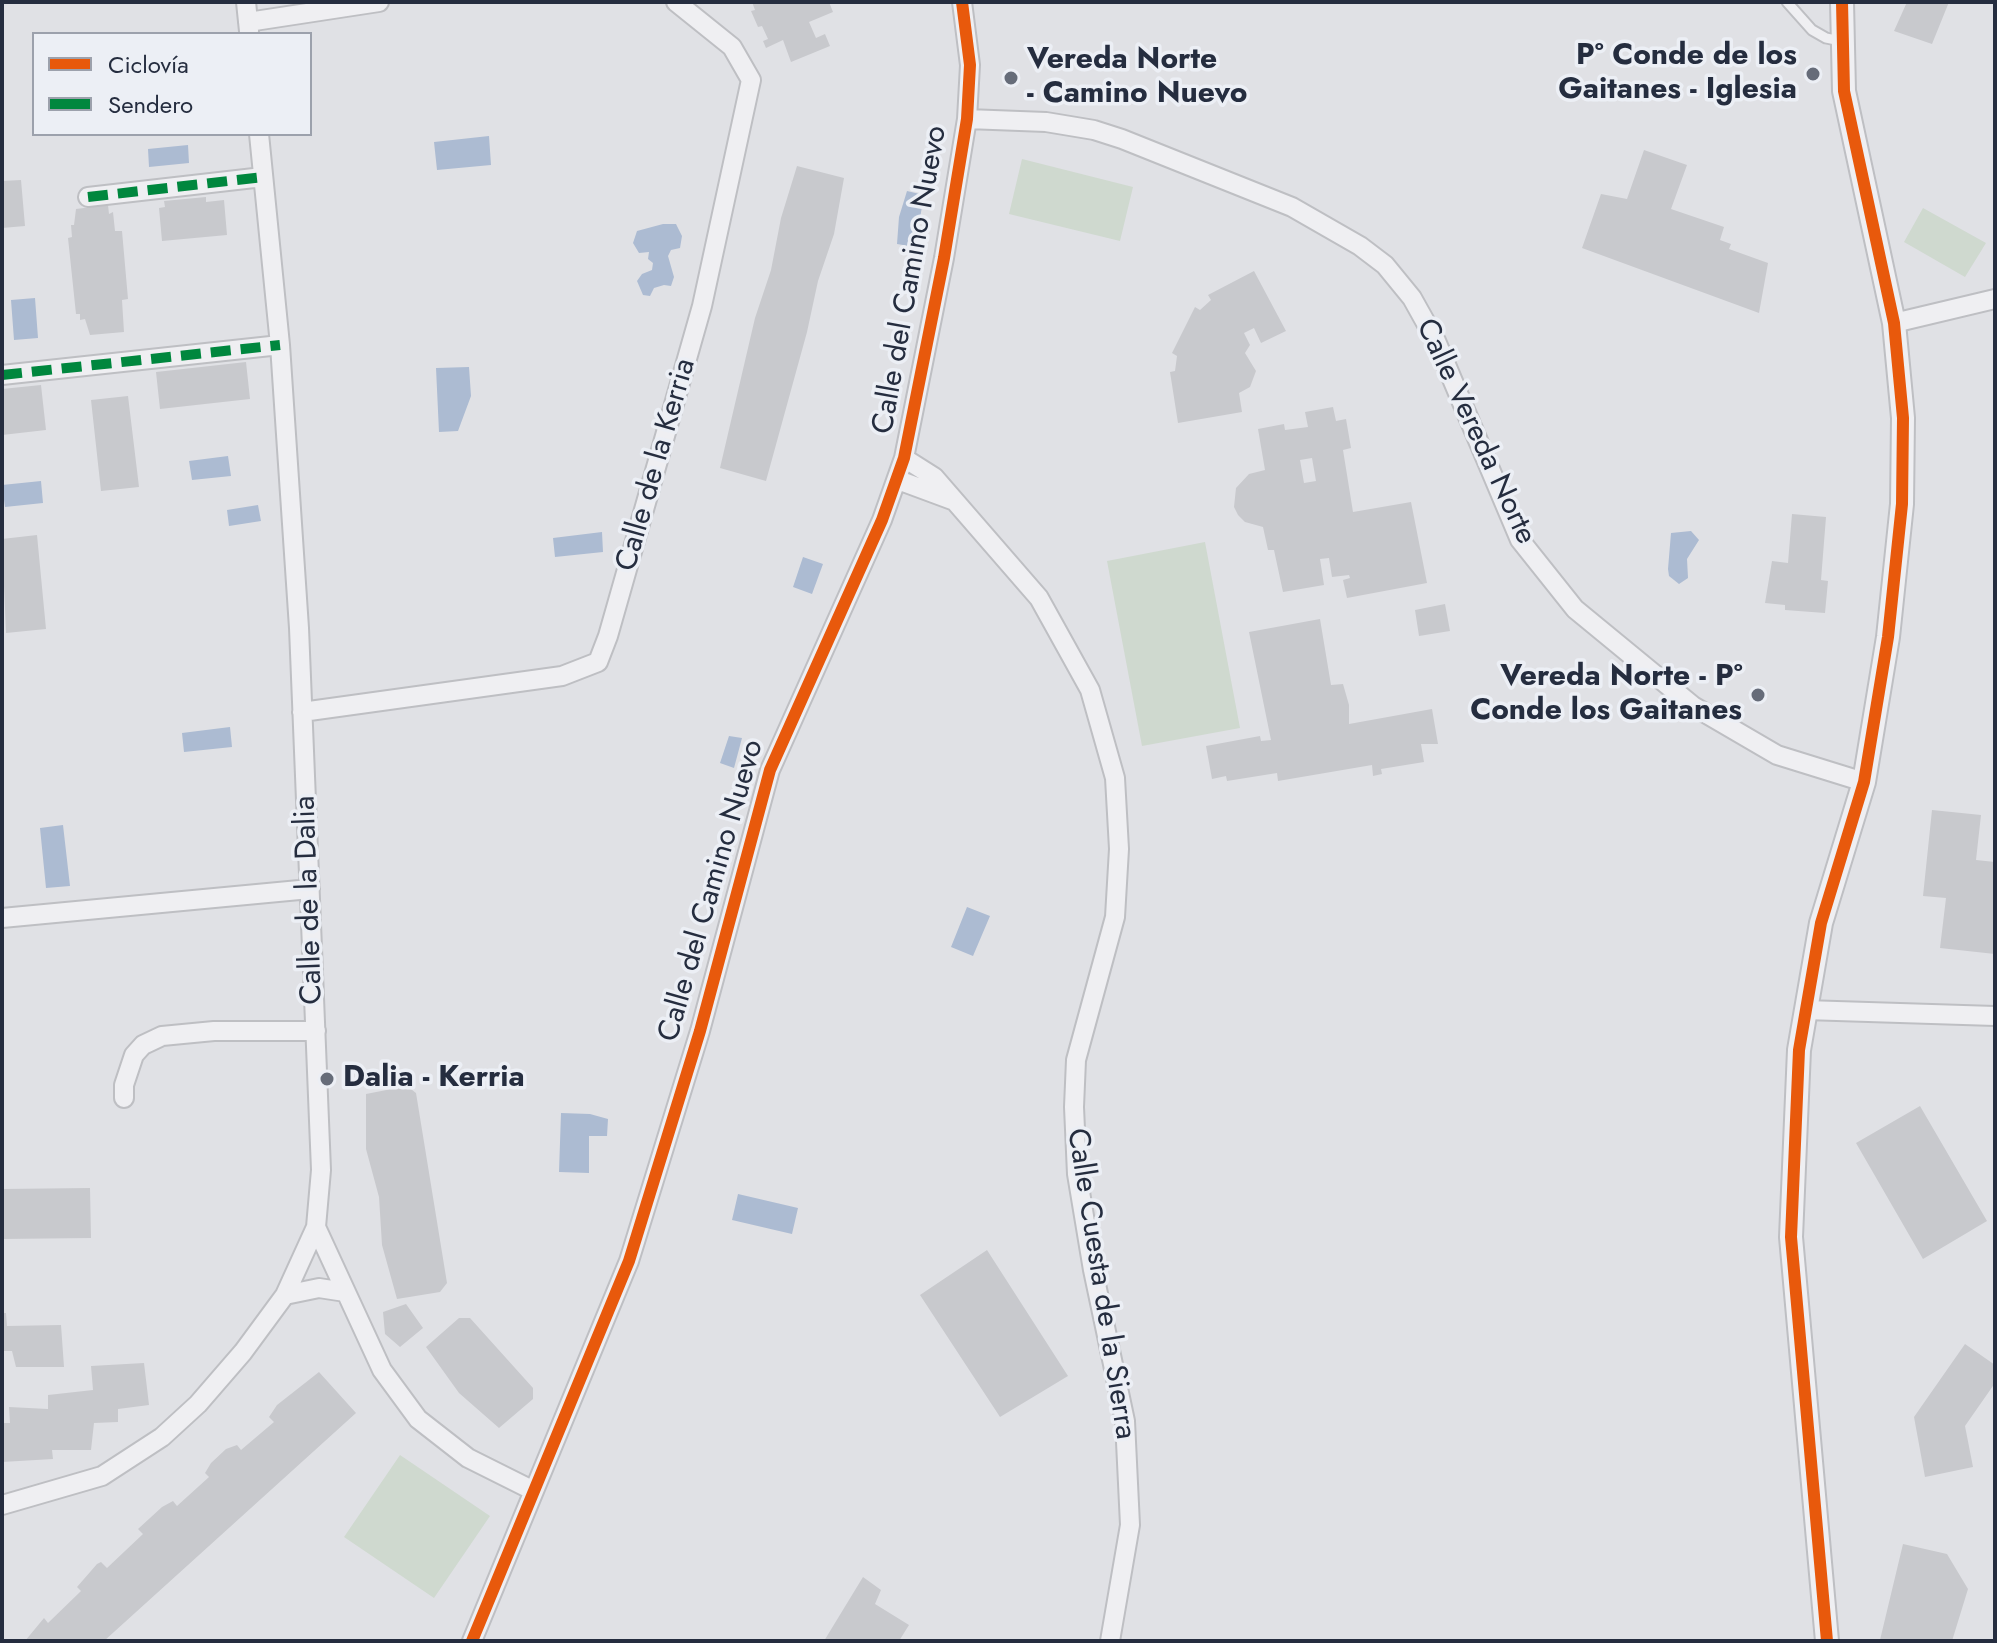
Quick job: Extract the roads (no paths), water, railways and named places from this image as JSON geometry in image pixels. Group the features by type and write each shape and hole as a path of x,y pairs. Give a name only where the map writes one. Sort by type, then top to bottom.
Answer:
{"street":[{"path":"246,2 249,28 379,2"},
{"name":"Calle de la Kerria","path":"302,712 562,676 598,662 702,306 751,80 732,47 676,2"},
{"name":"Calle del Camino Nuevo","path":"472,1641 629,1261 700,1031 756,811 770,770 898,480 944,258 967,119 970,65 962,2"},
{"path":"1827,1641 1791,1237 1799,1050 1821,923 1864,782 1888,637 1902,504 1903,418 1894,323 1848,112 1841,41 1842,2"},
{"name":"Calle Vereda Norte","path":"967,119 1046,122 1094,130 1278,201 1360,246 1385,265 1412,298 1436,341 1520,540 1575,609 1693,706 1777,755 1864,782"},
{"name":"Calle de la Dalia","path":"2,1505 102,1476 162,1437 198,1404 243,1352 285,1295 316,1227 321,1170 302,712 280,345 259,136"},
{"path":"88,197 263,177"},
{"path":"1894,323 1995,299"},
{"path":"2,375 280,345"},
{"name":"Calle Cuesta de la Sierra","path":"904,458 934,477 1039,598 1090,690 1115,778 1119,849 1115,917 1076,1060 1074,1107 1081,1201 1125,1421 1130,1525 1110,1641"},
{"path":"898,480 952,500"},
{"path":"2,918 310,889"},
{"path":"1805,1010 1995,1016"},
{"path":"124,1098 124,1085 134,1055 143,1045 162,1036 214,1031 316,1031"},
{"path":"316,1227 382,1370 418,1419 468,1458 534,1491"},
{"path":"285,1295 319,1288 345,1292"}],"lane":[{"path":"1787,2 1812,30 1826,38 1841,41"}],"water":[{"path":"489,136 491,165 437,170 434,142"},
{"path":"188,145 189,163 149,167 148,149"},
{"path":"907,191 924,195 915,247 897,244 899,217"},
{"path":"676,224 682,236 680,248 671,250 668,256 674,277 671,286 654,288 650,296 643,295 637,281 642,274 652,270 653,263 648,259 649,252 639,253 633,243 637,231"},
{"path":"35,298 38,338 14,340 11,300"},
{"path":"469,367 471,396 458,431 439,432 436,368"},
{"path":"228,456 231,476 192,480 189,461"},
{"path":"41,481 43,503 5,507 2,485"},
{"path":"258,505 261,521 229,526 227,510"},
{"path":"1691,531 1699,540 1687,559 1688,578 1679,584 1669,576 1671,533"},
{"path":"602,532 603,552 555,557 553,538"},
{"path":"803,557 823,564 812,594 793,587"},
{"path":"230,727 232,747 184,752 182,733"},
{"path":"729,736 742,738 734,768 720,763"},
{"path":"63,825 70,886 46,888 40,828"},
{"path":"967,907 990,916 973,956 951,947"},
{"path":"561,1113 590,1114 608,1119 607,1136 589,1136 589,1173 559,1172"},
{"path":"738,1194 798,1208 792,1234 732,1220"}],"place":[{"name":"Pº Conde de los Gaitanes - Iglesia","path":"1813,74"},
{"name":"Vereda Norte - Camino Nuevo","path":"1011,78"},
{"name":"Vereda Norte - Pº Conde los Gaitanes","path":"1758,695"},
{"name":"Dalia - Kerria","path":"327,1079"}]}
